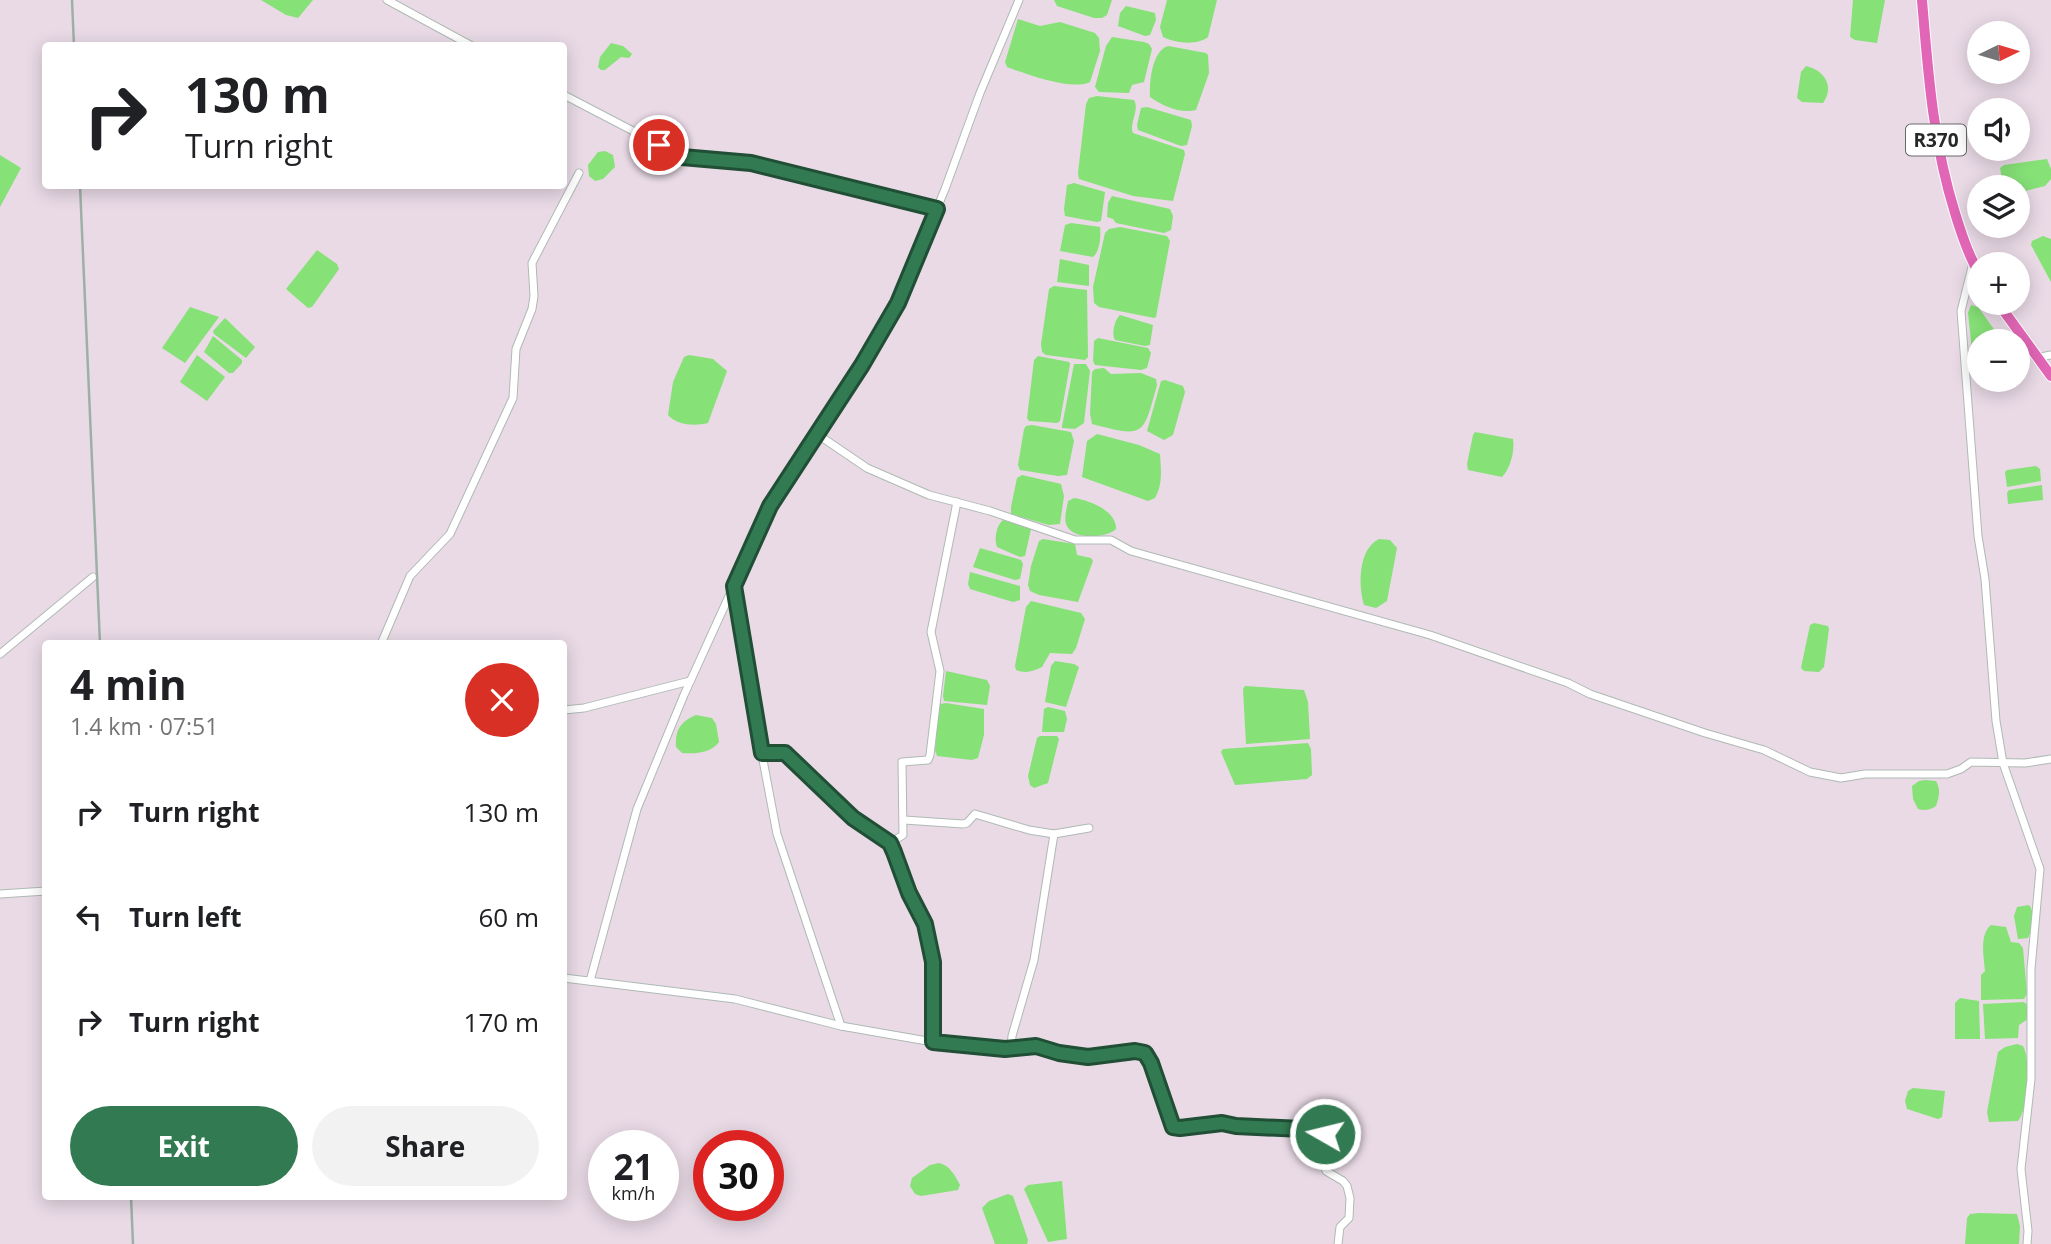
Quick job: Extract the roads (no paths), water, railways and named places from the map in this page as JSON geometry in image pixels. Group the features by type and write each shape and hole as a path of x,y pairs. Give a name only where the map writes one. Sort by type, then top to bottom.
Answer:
{"main road":[{"name":"R370","path":"1922,0 1932,115 1939,155 1970,252"},
{"path":"2006,315 2051,376"}],"street":[{"path":"387,0 465,42"},
{"path":"590,981 637,809 690,681 770,506 862,365 898,303 1019,0"},
{"path":"567,97 682,157 751,163 937,209"},
{"path":"383,640 410,576 450,534 513,398 516,349 532,310 534,296 532,263 579,173"},
{"path":"1967,294 1961,312 1978,536 1985,579 1996,721 2003,763 2040,869 2031,968 2031,1079 2021,1169 2027,1244"},
{"path":"2036,358 2051,355"},
{"path":"817,434 867,468 929,495 1035,525 1075,540 1111,540 1131,551 1430,635 1568,683 1590,694 1764,750 1810,772 1841,778 1866,774 1947,774 1956,772 1970,762 2051,760"},
{"path":"890,843 903,835 902,762 928,760 930,755 940,671 930,632 957,502"},
{"path":"0,654 93,577"},
{"path":"734,586 777,834 841,1027"},
{"path":"567,710 584,708 690,681"},
{"path":"762,753 785,753 853,818 890,843 909,893 925,924 933,962 933,1042"},
{"path":"904,820 963,824 975,814 1029,830 1054,834 1089,828"},
{"path":"1012,1048 1012,1036 1034,960 1054,834"},
{"path":"0,894 42,891"},
{"path":"567,978 735,999 841,1027 970,1047 1036,1046 1088,1057 1135,1051 1145,1053 1173,1127 1222,1123 1324,1130 1323,1163 1326,1171 1343,1181 1350,1198 1349,1218 1340,1227 1338,1244"}],"railway":[{"path":"72,0 74,42"},
{"path":"80,189 100,640"},
{"path":"131,1200 133,1244"}]}
